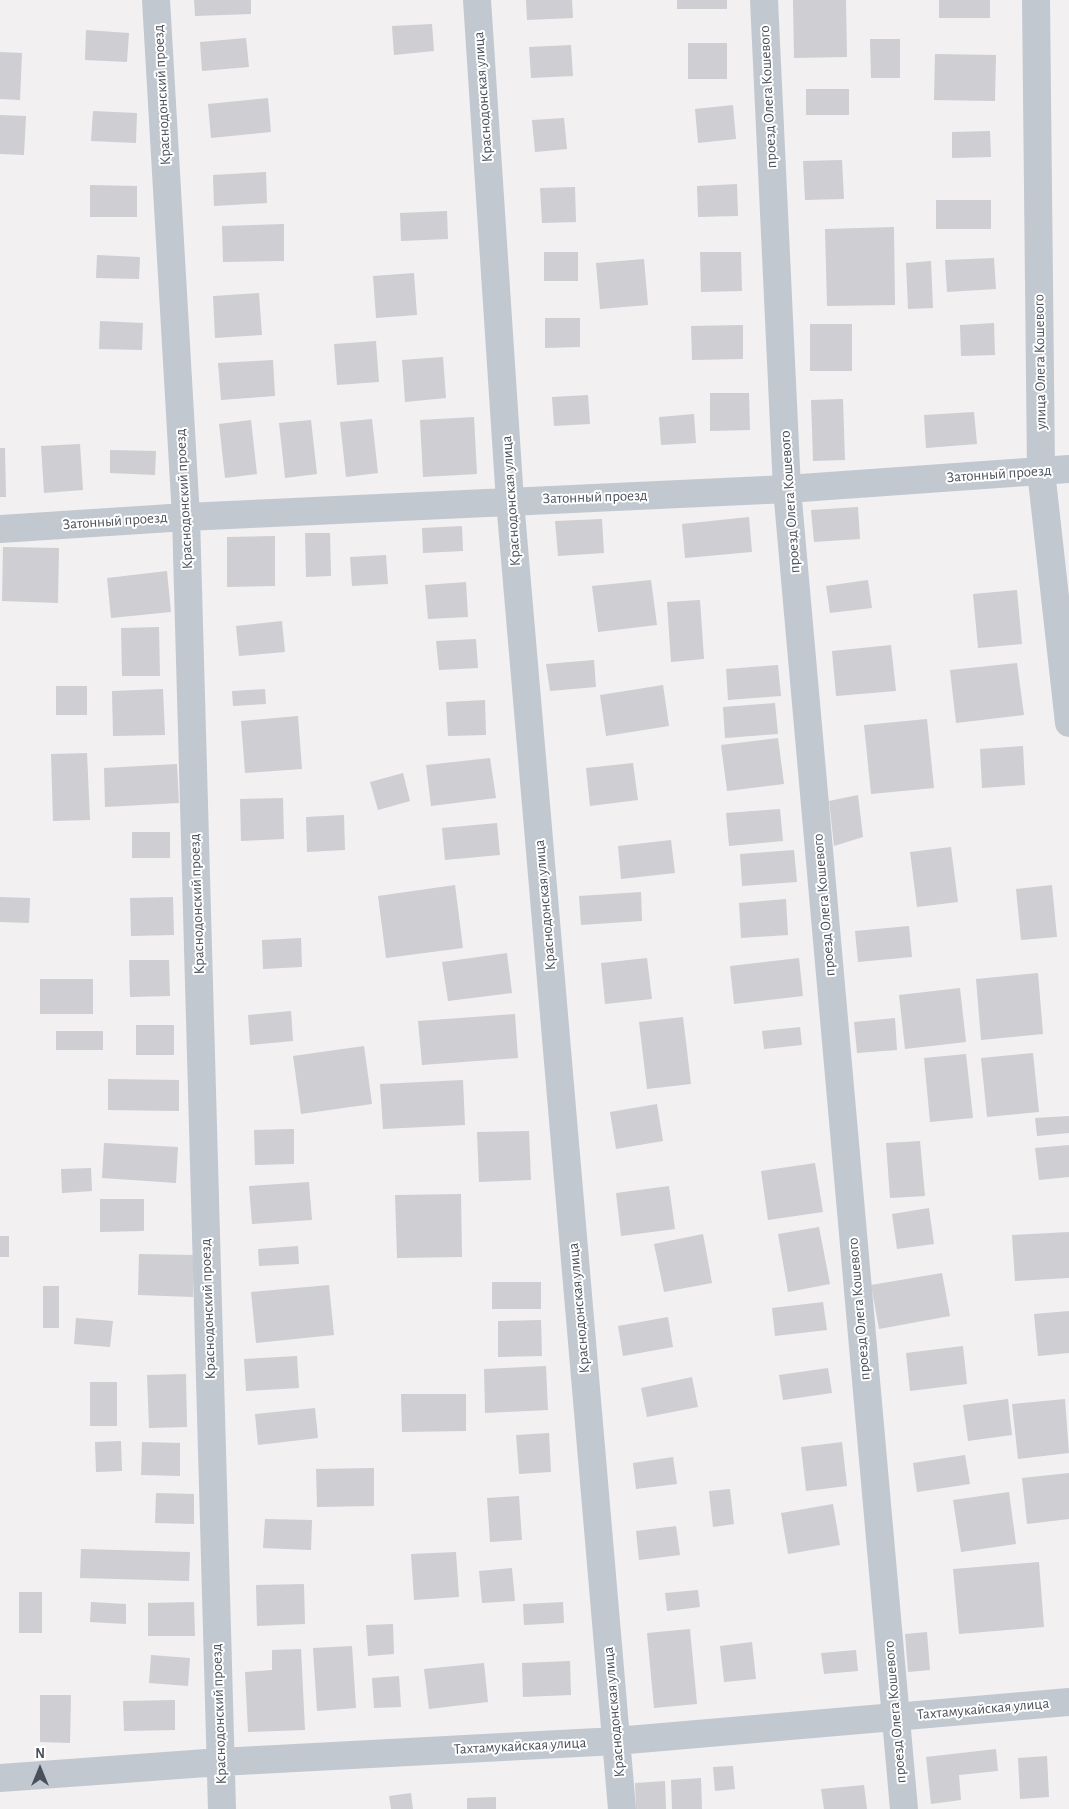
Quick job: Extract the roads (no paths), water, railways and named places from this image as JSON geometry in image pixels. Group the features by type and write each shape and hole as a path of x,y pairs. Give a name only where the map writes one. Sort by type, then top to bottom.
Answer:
{"street":[{"name":"Краснодонский проезд","path":"156,0 186,516 222,1809"},
{"name":"Краснодонская улица","path":"477,0 510,501 622,1809"},
{"name":"проезд Олега Кошевого","path":"764,0 787,489 894,1716 904,1809"},
{"name":"улица Олега Кошевого","path":"1036,0 1040,471 1069,723"},
{"name":"Затонный проезд","path":"0,529 186,516 787,489 1069,469"},
{"name":"Тахтамукайская улица","path":"0,1778 220,1762 616,1741 1069,1702"}]}
